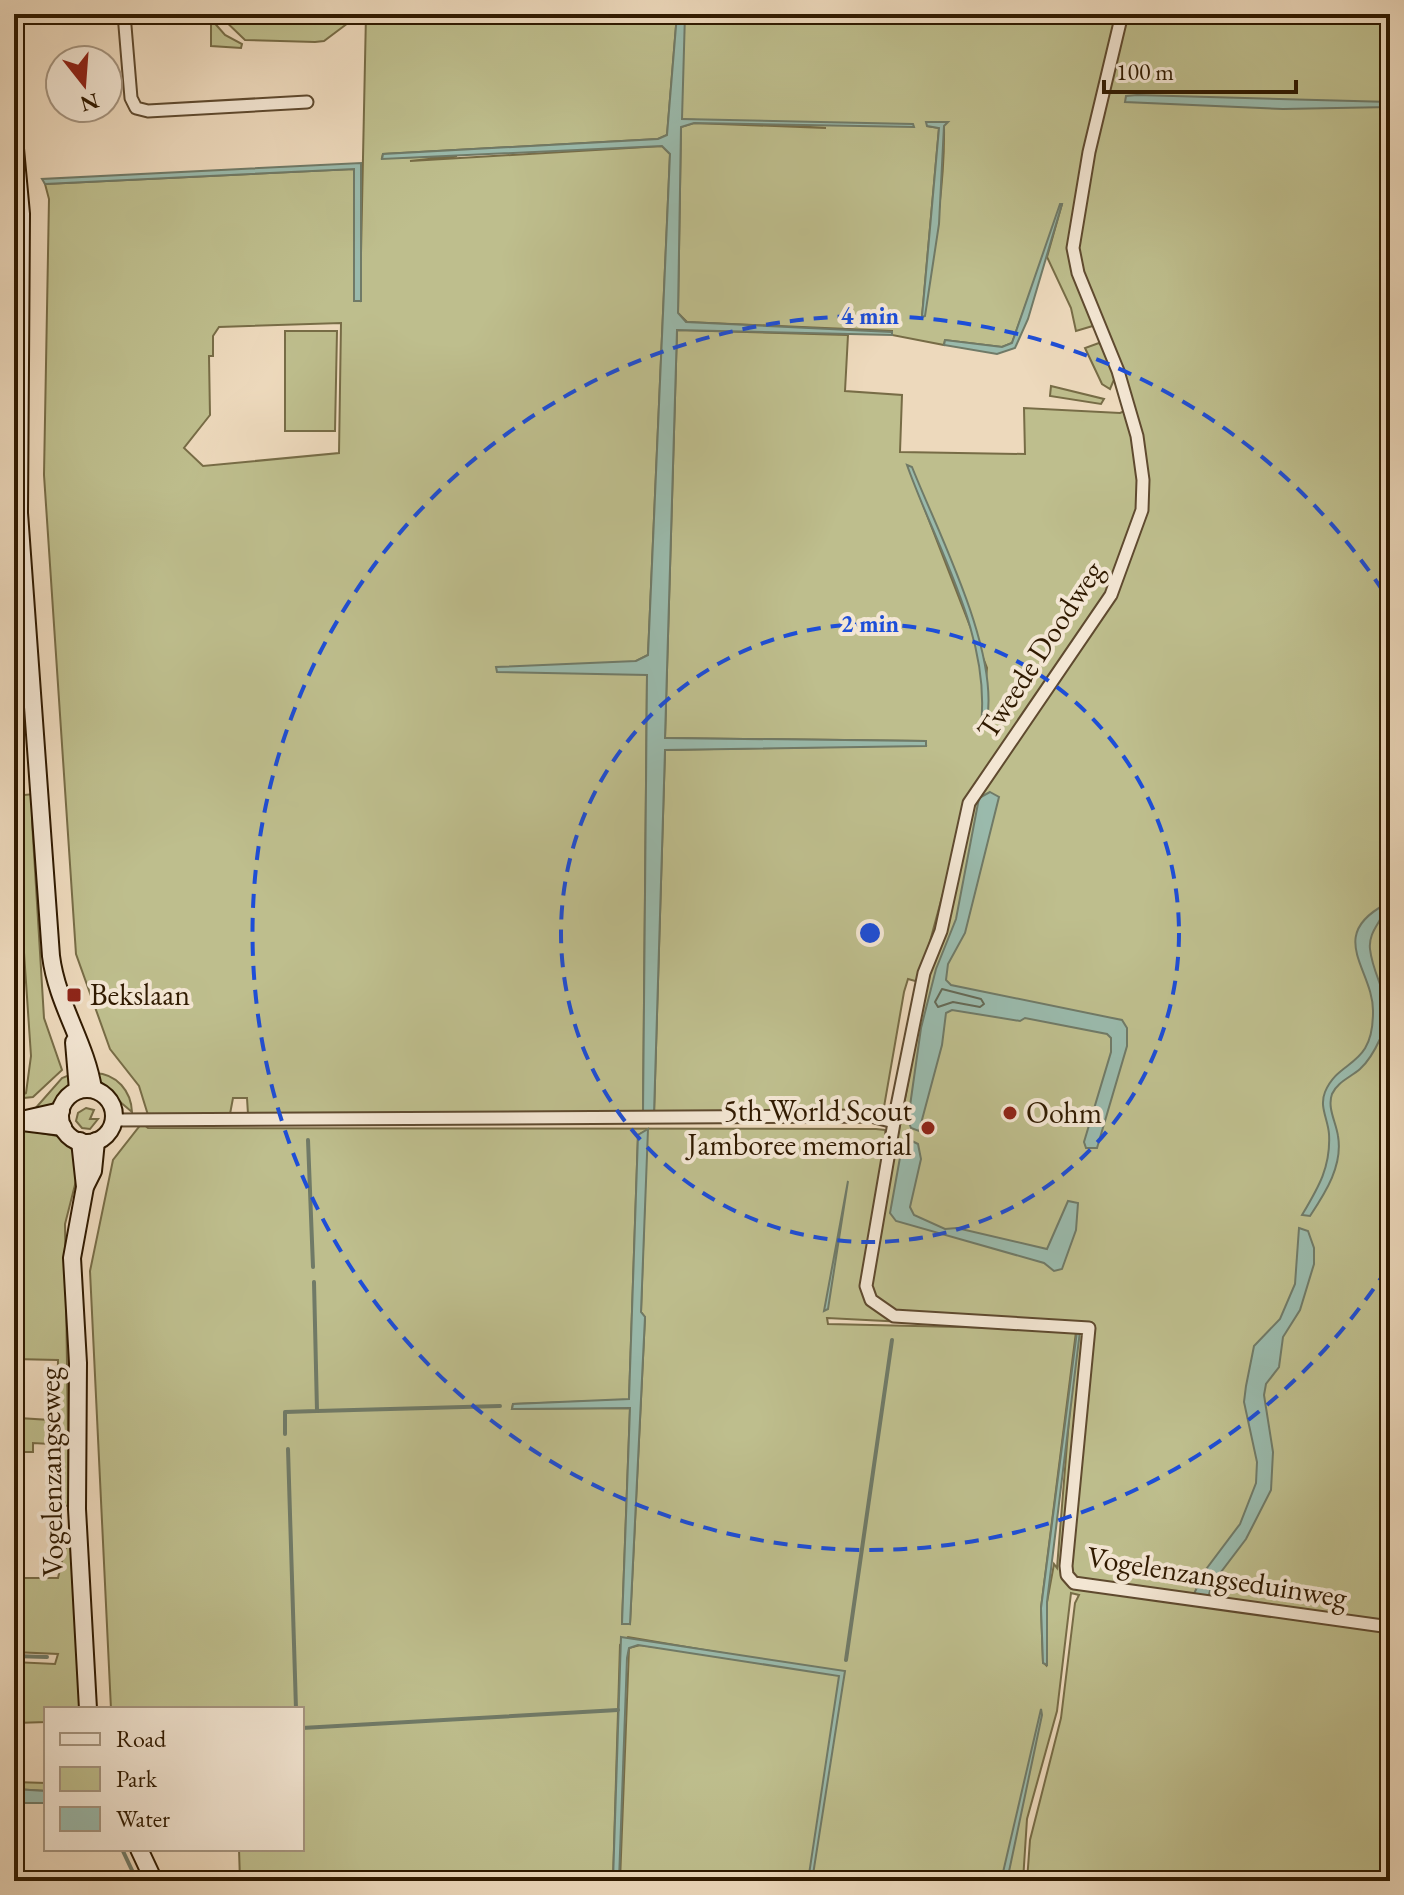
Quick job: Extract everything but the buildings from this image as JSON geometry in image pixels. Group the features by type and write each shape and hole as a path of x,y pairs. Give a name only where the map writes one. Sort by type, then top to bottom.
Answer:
{"main road":[{"path":"14,138 21,214 19,477 22,563 51,956 54,981 88,1064 86,1090"},
{"path":"15,1121 62,1119 88,1141 106,1135 114,1120 108,1098 86,1090 69,1096 62,1119"},
{"name":"Vogelenzangseweg","path":"88,1141 93,1171 85,1187 72,1258 78,1363 77,1509 88,1707"},
{"path":"140,1851 154,1881"}],"street":[{"path":"124,14 131,98 136,108 148,111 307,102"},
{"name":"Tweede Doodweg","path":"894,1122 924,973 941,931 969,803 1111,595 1142,510 1143,480 1137,436 1118,371 1078,273 1073,248 1089,152 1122,14"},
{"path":"114,1120 871,1116 894,1122"},
{"name":"Vogelenzangseduinweg","path":"894,1122 866,1286 871,1300 894,1316 916,1319 1089,1328 1066,1566 1067,1575 1074,1583 1390,1627"}],"green space":[{"path":"218,14 360,14 324,41 315,42 245,40"},
{"path":"366,14 677,14 667,135 658,139 383,154 382,158 457,156 410,161 662,146 670,154 648,655 636,661 647,675 643,1114 248,1114 247,1098 233,1098 230,1114 148,1115 139,1086 110,1049 76,954 44,475 49,199 45,184 354,169 354,300 360,301","holes":["341,323 339,453 203,466 184,448 210,415 209,356 213,356 213,336 219,327"]},
{"path":"683,14 1119,14 1070,237 1096,325 1076,331 1071,308 1047,257 1062,204 1012,343 1002,347 945,340 944,345 892,335 892,331 687,322 678,313 681,127 694,123 826,128 681,119","holes":["927,126 944,126 940,197 922,316 939,128"]},
{"path":"1125,14 1390,14 1390,1881 1027,1881 1030,1840 1061,1718 1075,1603 1079,1595 1071,1593 1057,1711 1027,1819 1023,1881 620,1881 629,1648 640,1645 805,1667 628,1637 620,1645 613,1881 240,1881 239,1851 304,1851 304,1707 111,1707 90,1271 113,1160 142,1123 148,1128 876,1129 885,1130 886,1135 898,1135 928,977 945,934 974,805 1124,574 1139,530 1146,480 1078,259 1079,216","holes":["647,1130 641,1312 645,1317 630,1624 622,1623 630,1408 512,1409 513,1404 629,1400 638,1135","827,1318 1002,1327 828,1324","1076,1332 1057,1568 1054,1564 1047,1602 1046,1665 1043,1662 1041,1608"]},
{"path":"211,19 225,35 242,44 241,48 211,46"},
{"path":"677,330 848,335 845,391 902,395 900,452 1025,454 1024,408 1120,413 1127,410 1141,481 1139,510 1108,593 971,790 919,982 908,979 904,992 884,1107 880,1110 654,1114 665,750 926,745 925,741 665,738","holes":["908,466 987,668 985,691 980,652"]},
{"path":"285,331 337,331 335,431 285,431"},
{"path":"1099,343 1107,352 1116,375 1110,389 1102,384 1085,348"},
{"path":"1051,386 1104,399 1101,404 1050,396"},
{"path":"14,636 31,636 26,717 14,719"},
{"path":"34,794 32,821 44,1018 62,1070 33,1097 14,1099 26,1093 31,1056 23,938 14,927 14,796"},
{"path":"95,1073 110,1077 121,1085 129,1097 132,1112 99,1084"},
{"path":"72,1074 68,1089 59,1100 33,1111 62,1078"},
{"path":"86,1108 94,1110 90,1119 98,1119 90,1129 82,1128 76,1121 78,1113"},
{"path":"14,1128 57,1136 73,1150 78,1173 65,1224 69,1506 56,1505 58,1360 14,1359"},
{"path":"14,1363 19,1418 50,1420 50,1444 33,1443 33,1452 14,1452"},
{"path":"14,1505 16,1557 21,1578 58,1578 65,1549 72,1542 83,1707 44,1707 44,1722 16,1723 14,1662 55,1664 58,1654 14,1652"},
{"path":"14,1782 44,1783 44,1791 14,1789"}],"water":[{"path":"677,14 685,14 682,119 913,124 914,127 694,123 681,127 678,313 686,322 892,332 892,335 677,330 665,738 926,741 926,746 665,750 654,1114 643,1114 647,675 497,672 496,667 636,661 648,655 670,154 662,146 382,159 383,154 658,139 667,135"},
{"path":"1126,96 1390,102 1390,107 1283,109 1125,102"},
{"path":"926,122 948,122 944,126 939,224 925,316 922,317 939,128 927,126"},
{"path":"361,163 361,301 354,301 354,169 45,184 42,179"},
{"path":"1060,204 1028,319 1015,348 997,354 944,345 945,340 1002,347 1012,343"},
{"path":"907,465 912,467 937,525 976,627 988,692 987,720 981,724 982,691 970,625"},
{"path":"990,792 999,797 965,933 948,964 946,980 951,985 1122,1020 1127,1028 1127,1046 1097,1148 1086,1148 1084,1142 1111,1052 1111,1038 1107,1034 1025,1018 1020,1021 952,1010 946,1013 942,1045 919,1131 911,1128 908,1120 921,1028 936,969 956,919 979,798"},
{"path":"1386,904 1370,942 1372,961 1385,1002 1385,1025 1369,1059 1332,1094 1331,1110 1339,1147 1336,1168 1310,1216 1302,1215 1318,1186 1328,1157 1329,1134 1323,1103 1325,1092 1338,1073 1362,1053 1372,1030 1371,997 1355,941 1358,928 1368,916"},
{"path":"648,1129 641,1312 645,1317 630,1624 622,1624 630,1408 512,1409 513,1404 629,1399 638,1135"},
{"path":"903,1141 918,1144 921,1159 910,1207 914,1215 945,1229 957,1228 1047,1249 1068,1201 1078,1203 1076,1230 1062,1269 1054,1271 1044,1263 896,1221 890,1213"},
{"path":"848,1181 828,1309 824,1311"},
{"path":"1299,1228 1308,1231 1314,1248 1314,1264 1300,1310 1283,1337 1279,1367 1266,1384 1264,1395 1273,1452 1271,1490 1246,1539 1212,1584 1208,1598 1193,1596 1204,1572 1240,1524 1256,1483 1257,1462 1244,1402 1246,1386 1254,1346 1280,1319 1295,1284"},
{"path":"1077,1331 1080,1331 1047,1602 1047,1665 1043,1663 1041,1608"},
{"path":"621,1637 845,1671 812,1881 808,1881 839,1676 638,1645 629,1648 627,1658 619,1881 613,1881"},
{"path":"1041,1709 1007,1881 1001,1881"},
{"path":"14,1789 44,1791 44,1803 14,1803"}],"waterway":[{"path":"308,1140 313,1267"},
{"path":"285,1434 285,1412 317,1411 314,1282"},
{"path":"846,1660 892,1340"},
{"path":"317,1411 500,1406"},
{"path":"288,1449 296,1707"},
{"path":"14,1656 47,1657"},
{"path":"304,1728 618,1710"},
{"path":"123,1851 137,1881"}],"place":[{"name":"Bekslaan","path":"74,995"},
{"name":"Oohm","path":"1010,1113"},
{"name":"5th World Scout Jamboree memorial","path":"928,1128"}]}
